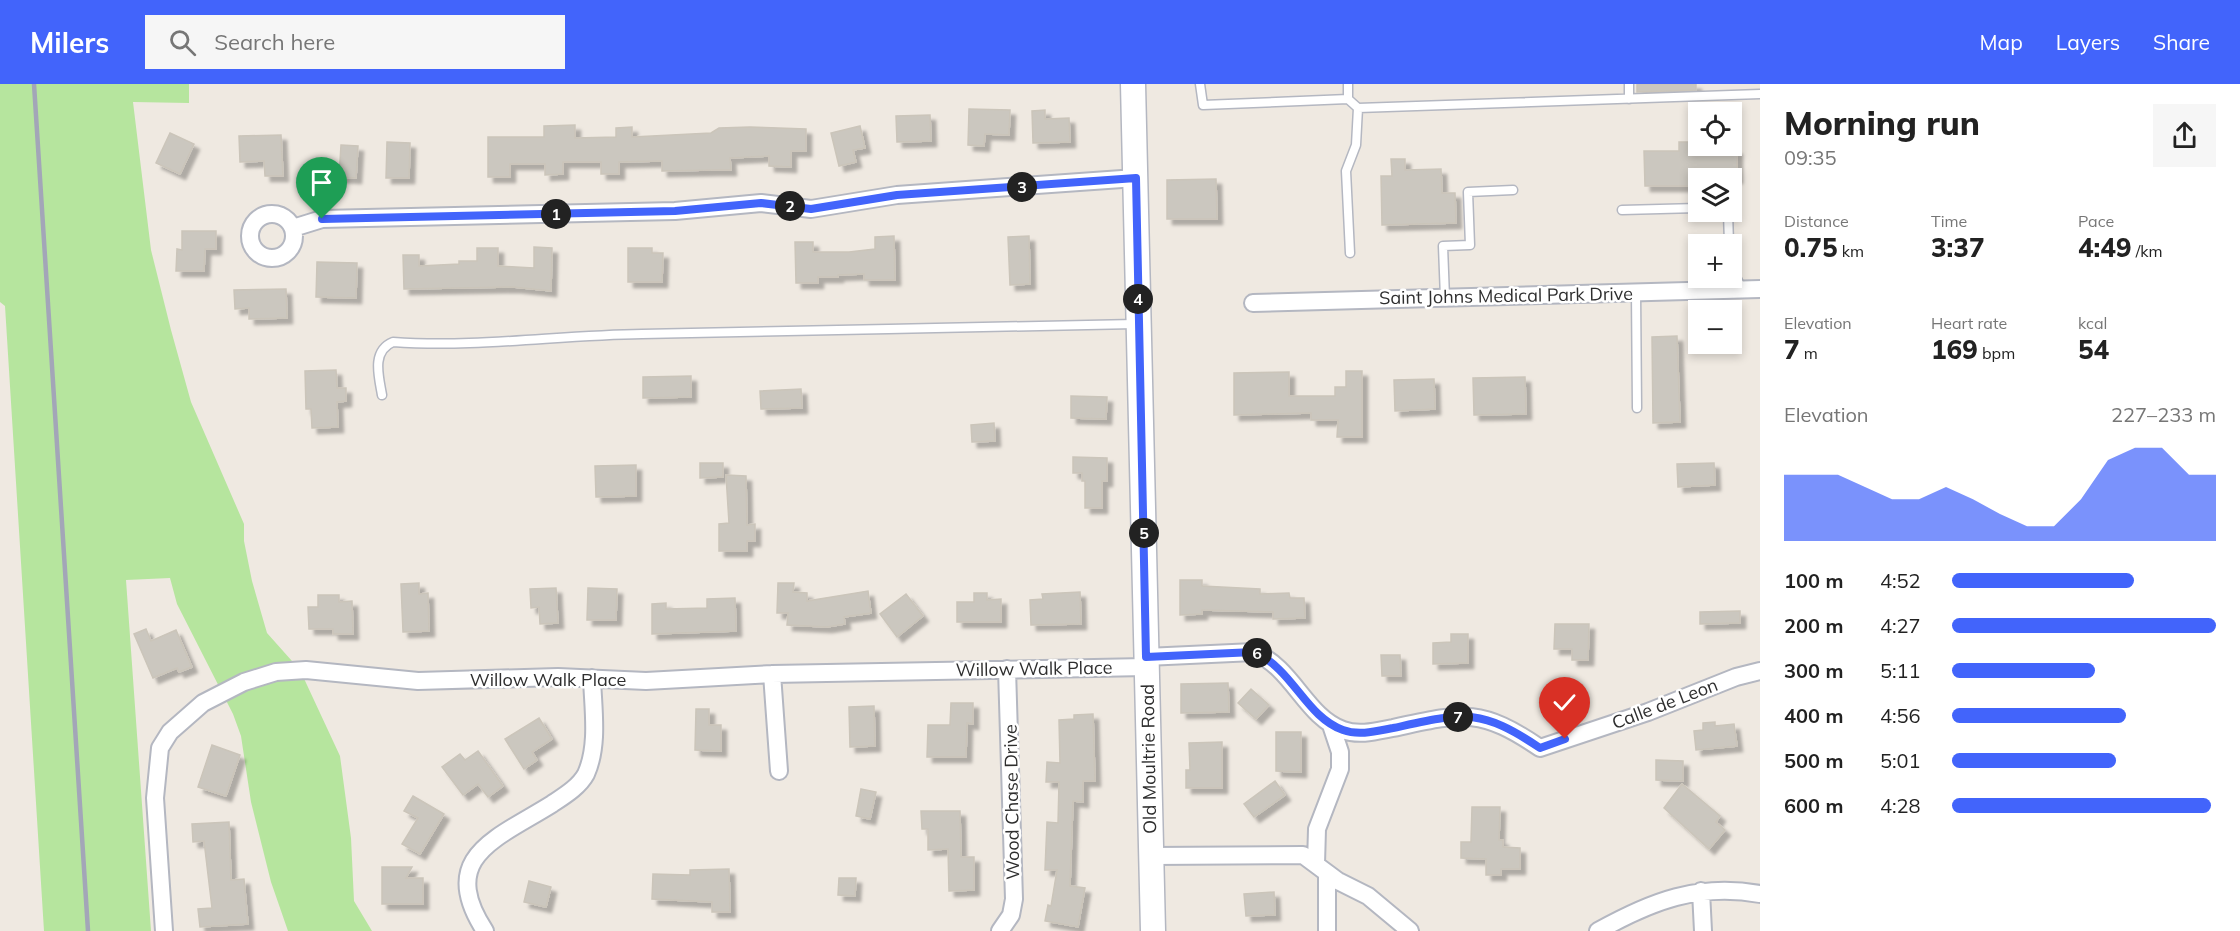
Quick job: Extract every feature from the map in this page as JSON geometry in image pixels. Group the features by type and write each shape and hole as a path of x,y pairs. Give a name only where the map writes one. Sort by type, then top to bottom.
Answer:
{"main road":[{"name":"Old Moultrie Road","path":"1134,84 1153,931"}],"street":[{"path":"293,228 322,219 675,211 761,203 811,209 897,195 1136,178"},
{"name":"Saint Johns Medical Park Drive","path":"1253,303 1760,289"},
{"name":"Calle de Leon","path":"1146,662 1254,652 1282,672 1318,714 1331,725 1355,733 1472,716 1508,726 1540,748 1648,712 1736,677 1760,671"},
{"name":"Willow Walk Place","path":"164,931 155,798 160,748 170,732 184,719 220,693 244,682 276,672 306,670 418,681 592,678 680,680 772,674 1007,669 1146,662"},
{"name":"Wood Chase Drive","path":"1000,931 1011,915 1014,899 1007,669"},
{"path":"772,674 779,771"},
{"path":"485,931 471,910 466,894 468,870 477,855 501,836 574,788 585,776 592,757 594,738 592,678"},
{"name":"Calle de Leon","path":"1327,931 1317,829 1340,769 1340,752 1331,725"},
{"path":"1151,856 1296,854 1311,859 1321,868 1368,896 1410,931"},
{"path":"1598,931 1652,906 1701,891 1724,890 1760,894"},
{"path":"1701,891 1703,931"}],"lane":[{"path":"1200,84 1203,105 1348,99 1358,108 1760,94"},
{"path":"1348,84 1348,99"},
{"path":"1629,84 1629,99"},
{"path":"1350,253 1346,171 1356,145 1358,108"},
{"path":"1445,298 1443,246 1470,245 1468,192 1513,190"},
{"path":"1622,210 1688,208"},
{"path":"1636,292 1637,408"},
{"path":"382,394 378,358 388,344 393,342 431,345 632,334 1139,324"}],"green space":[{"path":"0,84 189,84 189,103 133,102 151,250 191,402 244,524 244,541 252,581 267,633 300,670 340,756 351,838 354,901 372,931 288,931 271,882 251,802 241,736 233,714 177,604 170,578 126,580 151,931 44,931 5,306 0,302"}],"building":[{"path":"1637,84 1696,84 1696,90 1637,92"},
{"path":"969,109 1010,110 1009,135 985,134 984,146 968,145"},
{"path":"1045,110 1045,119 1069,118 1070,142 1033,143 1032,111"},
{"path":"930,115 931,141 897,142 896,116"},
{"path":"575,125 575,138 616,137 616,128 632,127 632,137 711,133 719,128 806,129 806,151 791,151 791,167 769,166 769,156 730,158 731,170 662,171 662,161 619,162 619,174 601,174 601,162 563,162 563,174 545,175 545,164 510,164 510,177 488,177 488,137 544,137 544,126"},
{"path":"860,126 865,148 853,150 856,162 839,166 831,133"},
{"path":"170,133 194,144 180,174 156,163"},
{"path":"281,135 283,176 265,176 264,161 240,162 239,136"},
{"path":"387,142 410,143 409,178 386,178"},
{"path":"1679,142 1688,142 1688,156 1737,156 1737,168 1688,168 1688,186 1645,186 1644,151 1679,151"},
{"path":"341,145 358,146 356,178 339,177"},
{"path":"1391,159 1405,159 1405,170 1441,169 1442,193 1455,193 1456,223 1382,225 1381,176 1392,176"},
{"path":"1216,179 1217,219 1167,219 1167,180"},
{"path":"182,231 216,231 216,249 205,249 204,271 176,271 177,249 182,250"},
{"path":"894,236 895,280 864,280 864,274 818,277 818,283 796,283 795,242 813,242 813,252 849,252 875,249 875,237"},
{"path":"1029,236 1030,284 1010,285 1008,237"},
{"path":"534,247 552,248 551,291 513,287 404,289 403,255 419,255 419,266 459,264 459,261 477,261 477,248 498,248 498,266 534,268"},
{"path":"628,248 652,248 652,253 663,253 662,282 628,282"},
{"path":"317,262 357,263 356,298 316,297"},
{"path":"286,289 287,318 249,319 249,308 235,309 234,290"},
{"path":"1677,336 1680,422 1653,423 1652,337"},
{"path":"336,370 337,388 346,388 346,401 337,402 338,427 312,428 311,409 306,409 305,371"},
{"path":"1346,371 1362,371 1362,437 1337,437 1338,420 1311,420 1311,413 1234,415 1234,373 1289,372 1289,396 1335,396 1335,387 1346,387"},
{"path":"691,376 691,397 643,398 643,377"},
{"path":"1525,377 1526,414 1474,415 1473,378"},
{"path":"1434,379 1435,409 1395,411 1394,380"},
{"path":"801,389 802,408 761,409 760,391"},
{"path":"1071,396 1107,397 1106,419 1071,418"},
{"path":"994,423 995,441 972,442 971,425"},
{"path":"1073,457 1107,458 1107,481 1102,481 1102,508 1085,508 1085,481 1082,481 1082,473 1073,473"},
{"path":"700,463 723,463 723,477 700,478"},
{"path":"1714,463 1715,485 1678,487 1677,464"},
{"path":"636,465 636,496 596,497 595,466"},
{"path":"726,475 746,476 747,525 755,524 755,541 747,541 747,551 719,551 719,524 729,523"},
{"path":"1180,580 1202,580 1202,586 1260,589 1260,594 1289,593 1290,598 1304,598 1305,618 1273,619 1273,612 1202,610 1202,614 1180,615"},
{"path":"419,583 419,594 428,593 429,631 403,632 401,584"},
{"path":"778,583 794,583 793,592 807,593 807,601 868,591 871,613 844,617 845,624 827,627 787,625 788,613 777,613"},
{"path":"556,588 558,623 540,624 539,607 531,608 530,589"},
{"path":"588,588 617,589 616,620 587,620"},
{"path":"1080,592 1081,624 1031,625 1030,600 1043,599 1042,594"},
{"path":"974,593 987,593 987,600 1001,599 1001,622 957,622 957,602 974,602"},
{"path":"906,594 923,616 897,637 880,614"},
{"path":"318,595 339,595 339,602 352,601 353,634 333,634 333,629 309,629 308,607 318,607"},
{"path":"735,598 736,631 652,634 652,604 666,603 666,609 707,608 707,599"},
{"path":"1740,611 1740,623 1700,624 1700,612"},
{"path":"1555,624 1589,624 1588,660 1572,660 1572,649 1554,649"},
{"path":"146,629 151,641 176,630 192,667 179,672 177,668 153,678 134,634"},
{"path":"1451,634 1468,634 1468,663 1433,664 1433,643 1451,642"},
{"path":"1381,655 1400,655 1401,676 1382,676"},
{"path":"1228,683 1229,712 1181,713 1181,684"},
{"path":"1251,689 1269,705 1256,719 1238,703"},
{"path":"951,703 973,703 973,724 967,723 966,757 927,757 928,725 950,725"},
{"path":"874,706 875,746 850,747 849,707"},
{"path":"696,709 709,709 709,725 721,725 721,751 695,750"},
{"path":"1093,714 1095,781 1083,781 1083,802 1073,801 1070,886 1085,888 1078,927 1045,921 1048,905 1051,906 1057,870 1045,870 1047,822 1058,823 1059,782 1046,782 1047,762 1060,763 1059,720 1074,719 1074,715"},
{"path":"539,718 552,739 532,752 537,760 524,769 505,739"},
{"path":"1715,722 1715,726 1734,724 1737,746 1696,750 1694,731 1703,730 1703,723"},
{"path":"1276,732 1301,732 1301,772 1276,771"},
{"path":"1222,742 1222,788 1186,788 1186,770 1190,770 1189,743"},
{"path":"212,745 240,755 226,796 198,787"},
{"path":"478,751 503,786 488,797 478,784 463,795 442,767 460,754 465,760"},
{"path":"1656,760 1683,761 1683,781 1656,780"},
{"path":"1275,781 1285,795 1254,817 1244,804"},
{"path":"1682,784 1720,816 1716,822 1725,830 1709,849 1664,808"},
{"path":"861,789 876,792 870,819 856,816"},
{"path":"413,796 444,814 420,854 402,844 418,818 404,811"},
{"path":"1472,807 1500,807 1499,840 1503,840 1503,847 1520,848 1520,869 1501,869 1501,875 1486,875 1486,859 1461,858 1461,842 1471,842"},
{"path":"921,811 960,811 961,857 974,857 974,890 949,891 948,849 928,850 928,829 922,829"},
{"path":"229,822 231,880 244,879 248,924 200,927 198,909 212,908 204,841 193,842 192,824"},
{"path":"382,867 412,867 406,878 423,878 423,904 382,904"},
{"path":"729,869 730,912 712,912 712,902 652,899 653,874 690,875 690,870"},
{"path":"839,878 856,878 855,896 838,895"},
{"path":"529,881 551,887 546,907 524,902"},
{"path":"1274,892 1275,915 1246,916 1244,894"}],"railway":[{"path":"34,84 88,931"}],"route":[{"path":"322,219 675,211 717,209 761,203 777,203 811,209 842,206 897,195 1136,178 1146,657 1254,652 1282,672 1300,690 1318,714 1331,725 1355,733 1472,716 1508,726 1540,748 1565,739"}]}
